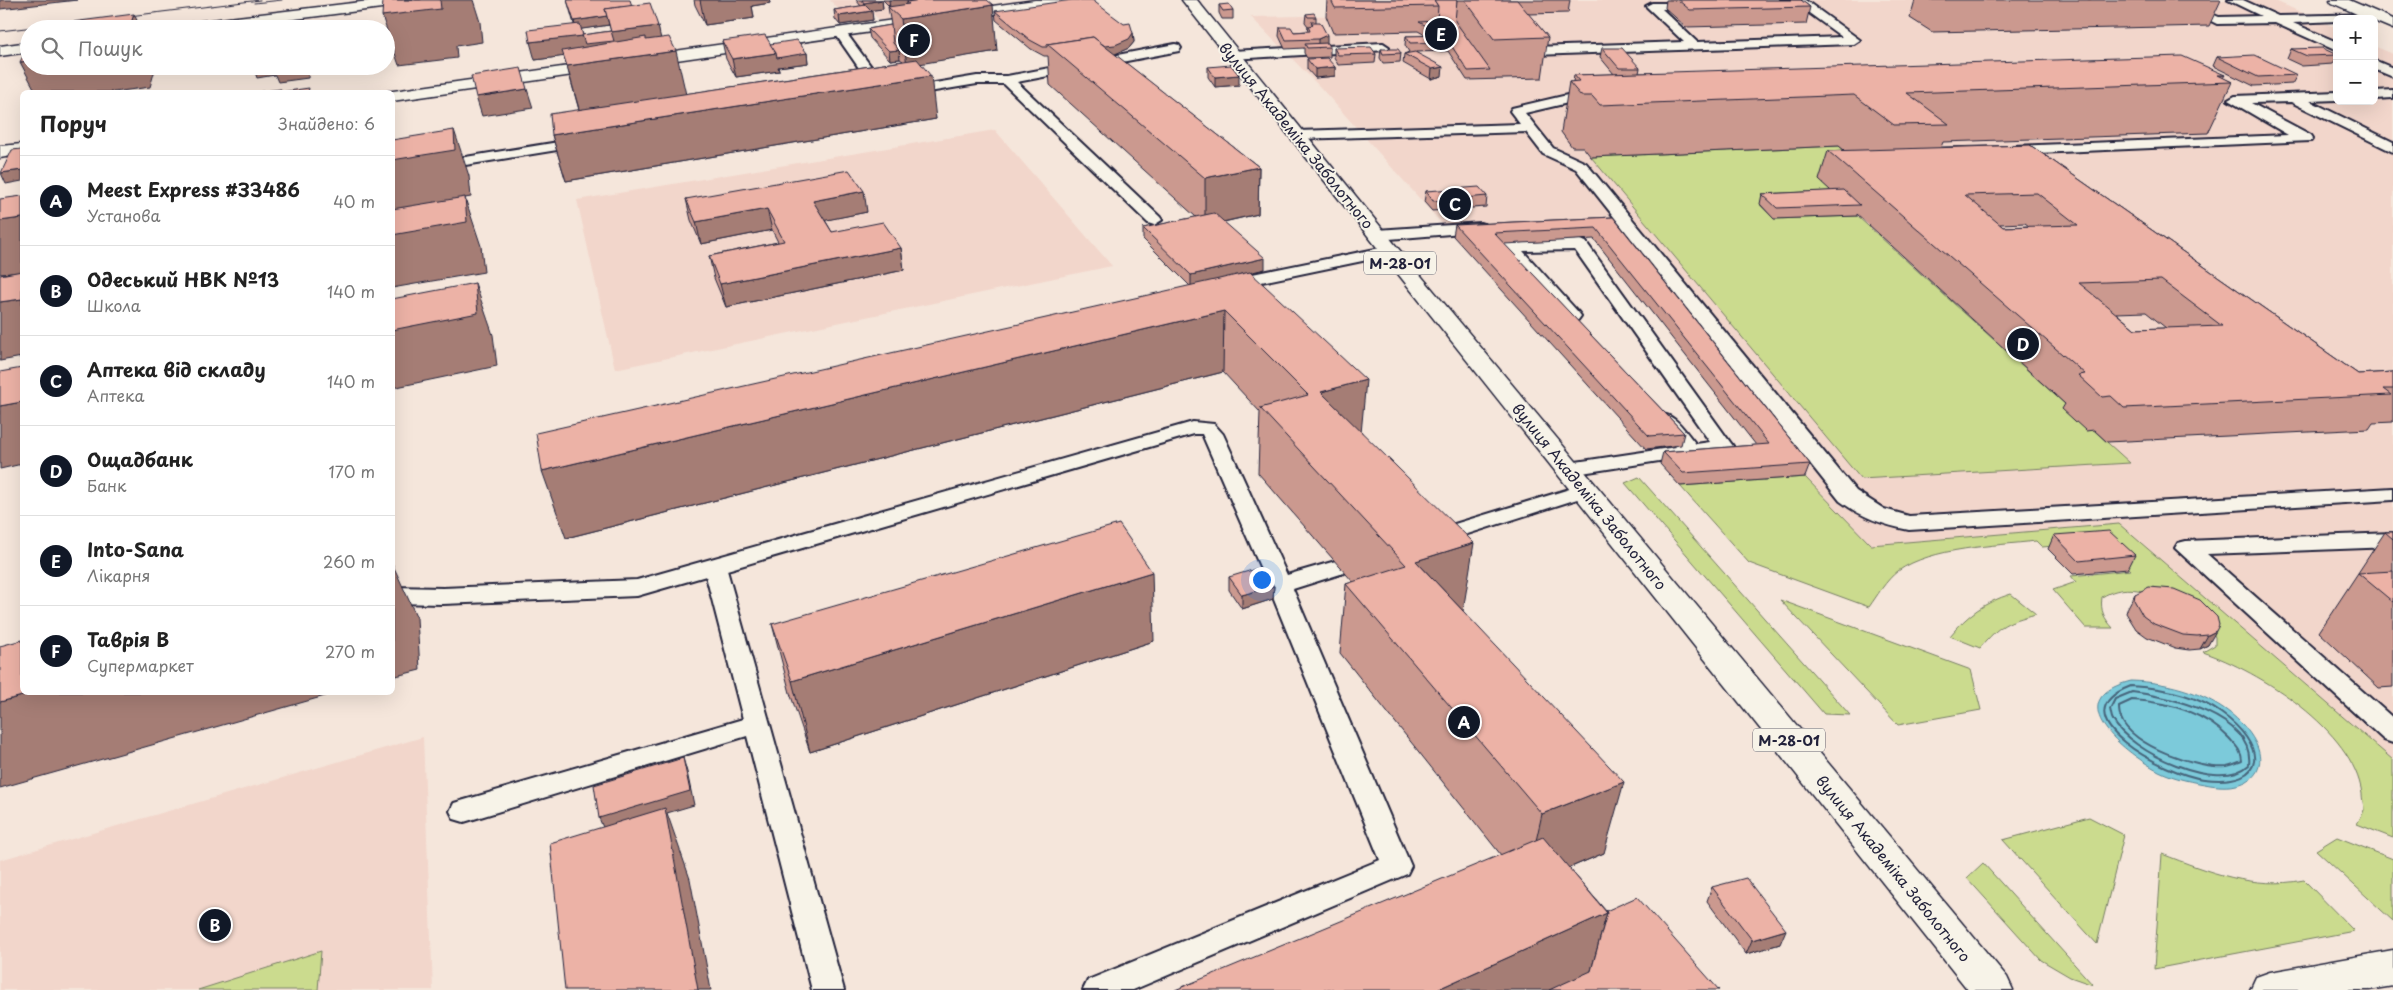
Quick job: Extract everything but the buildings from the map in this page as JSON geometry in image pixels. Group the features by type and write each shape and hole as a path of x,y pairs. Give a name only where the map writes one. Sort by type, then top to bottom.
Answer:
{"main road":[{"path":"251,20 413,0"},
{"path":"395,96 1066,0"},
{"name":"вулиця Академіка Заболотного","path":"1189,0 1383,243 1993,990"},
{"path":"2337,0 2371,15"},
{"path":"2378,18 2393,24"},
{"path":"0,51 20,48"},
{"path":"0,152 20,149"},
{"path":"2270,990 2393,968"}],"lane":[{"path":"2234,0 2333,45"},
{"path":"1534,51 1854,40 1801,2 1771,2"},
{"path":"1695,46 1652,6 1701,4"},
{"path":"2197,11 2217,21 2333,18"},
{"path":"840,32 885,95"},
{"path":"1232,55 1383,47"},
{"path":"865,98 977,80 1007,80 1175,48"},
{"path":"2378,66 2393,73"},
{"path":"1007,80 1154,220"},
{"path":"1606,91 1517,111 1548,151 1581,166 1616,219 1848,496 1858,505 1873,513 1909,523 2150,507 2393,494"},
{"path":"2378,95 2393,94"},
{"path":"2014,150 2306,138 2235,100 2333,96"},
{"path":"2294,98 2393,148"},
{"path":"1297,135 1529,128"},
{"path":"395,173 598,140"},
{"path":"1211,288 1383,243 1493,227"},
{"path":"1412,544 1577,480 1691,451 1723,446 1580,244 1510,247 1581,327"},
{"path":"1652,407 1691,451"},
{"path":"395,595 443,596 637,588 1193,428 1206,428 1213,434 1280,585 1397,866 1099,990"},
{"path":"2393,540 2186,548 2393,734"},
{"path":"715,567 828,990"},
{"path":"1280,585 1340,567"},
{"path":"464,811 757,724"}],"shaded area":[{"path":"830,0 979,0 987,7 882,22 870,11 843,15"},
{"path":"1405,0 2273,0 2333,26 2333,105 2378,105 2378,48 2393,54 2393,760 2119,524 1871,545 1805,477 1611,228 1453,236 1320,87 1251,17 1413,14"},
{"path":"995,130 1112,266 615,369 577,200"},
{"path":"423,737 433,990 0,990 0,860"}],"green space":[{"path":"1839,146 1877,178 1820,180 1841,201 1760,205 1774,219 1857,216 2130,463 1861,479 1591,157"},
{"path":"1639,477 1850,715 1824,714 1625,483"},
{"path":"1805,477 1871,545 2119,524 2393,760 2393,838 2357,824 2364,810 2362,794 2355,770 2342,747 2323,726 2276,688 2226,661 2203,652 2215,645 2215,637 2210,627 2158,596 2130,589 2116,591 2102,597 2103,614 2113,628 2086,628 2053,590 2076,582 2071,576 2131,570 2103,542 2042,547 2036,541 1983,546 1928,557 1898,571 1886,583 1869,607 1749,563 1680,486"},
{"path":"2011,594 2036,614 2005,625 1993,634 1980,648 1950,636 1977,610"},
{"path":"1780,600 1971,670 1981,710 1898,725"},
{"path":"2089,817 2124,835 2097,944 2003,840"},
{"path":"2337,837 2393,859 2393,921 2316,850"},
{"path":"2162,854 2232,878 2267,883 2304,880 2354,931 2154,969"},
{"path":"1983,863 2093,985 2070,977 2041,960 1967,878"},
{"path":"321,951 318,990 198,990"}],"water":[{"path":"2131,681 2175,687 2205,697 2231,714 2252,737 2258,750 2260,761 2257,771 2251,779 2240,784 2227,786 2184,780 2159,771 2130,752 2104,726 2098,713 2099,701 2110,690"}],"tram line":[{"path":"121,17 260,0"},
{"path":"254,3 282,0"},
{"path":"0,31 20,29"}],"place":[{"name":"Into-Sana","path":"1441,34"},
{"name":"Таврія В","path":"914,40"},
{"name":"Аптека від складу","path":"1455,204"},
{"name":"Ощадбанк","path":"2023,344"},
{"name":"Meest Express #33486","path":"1464,722"},
{"name":"Одеський НВК №13","path":"215,925"}]}
